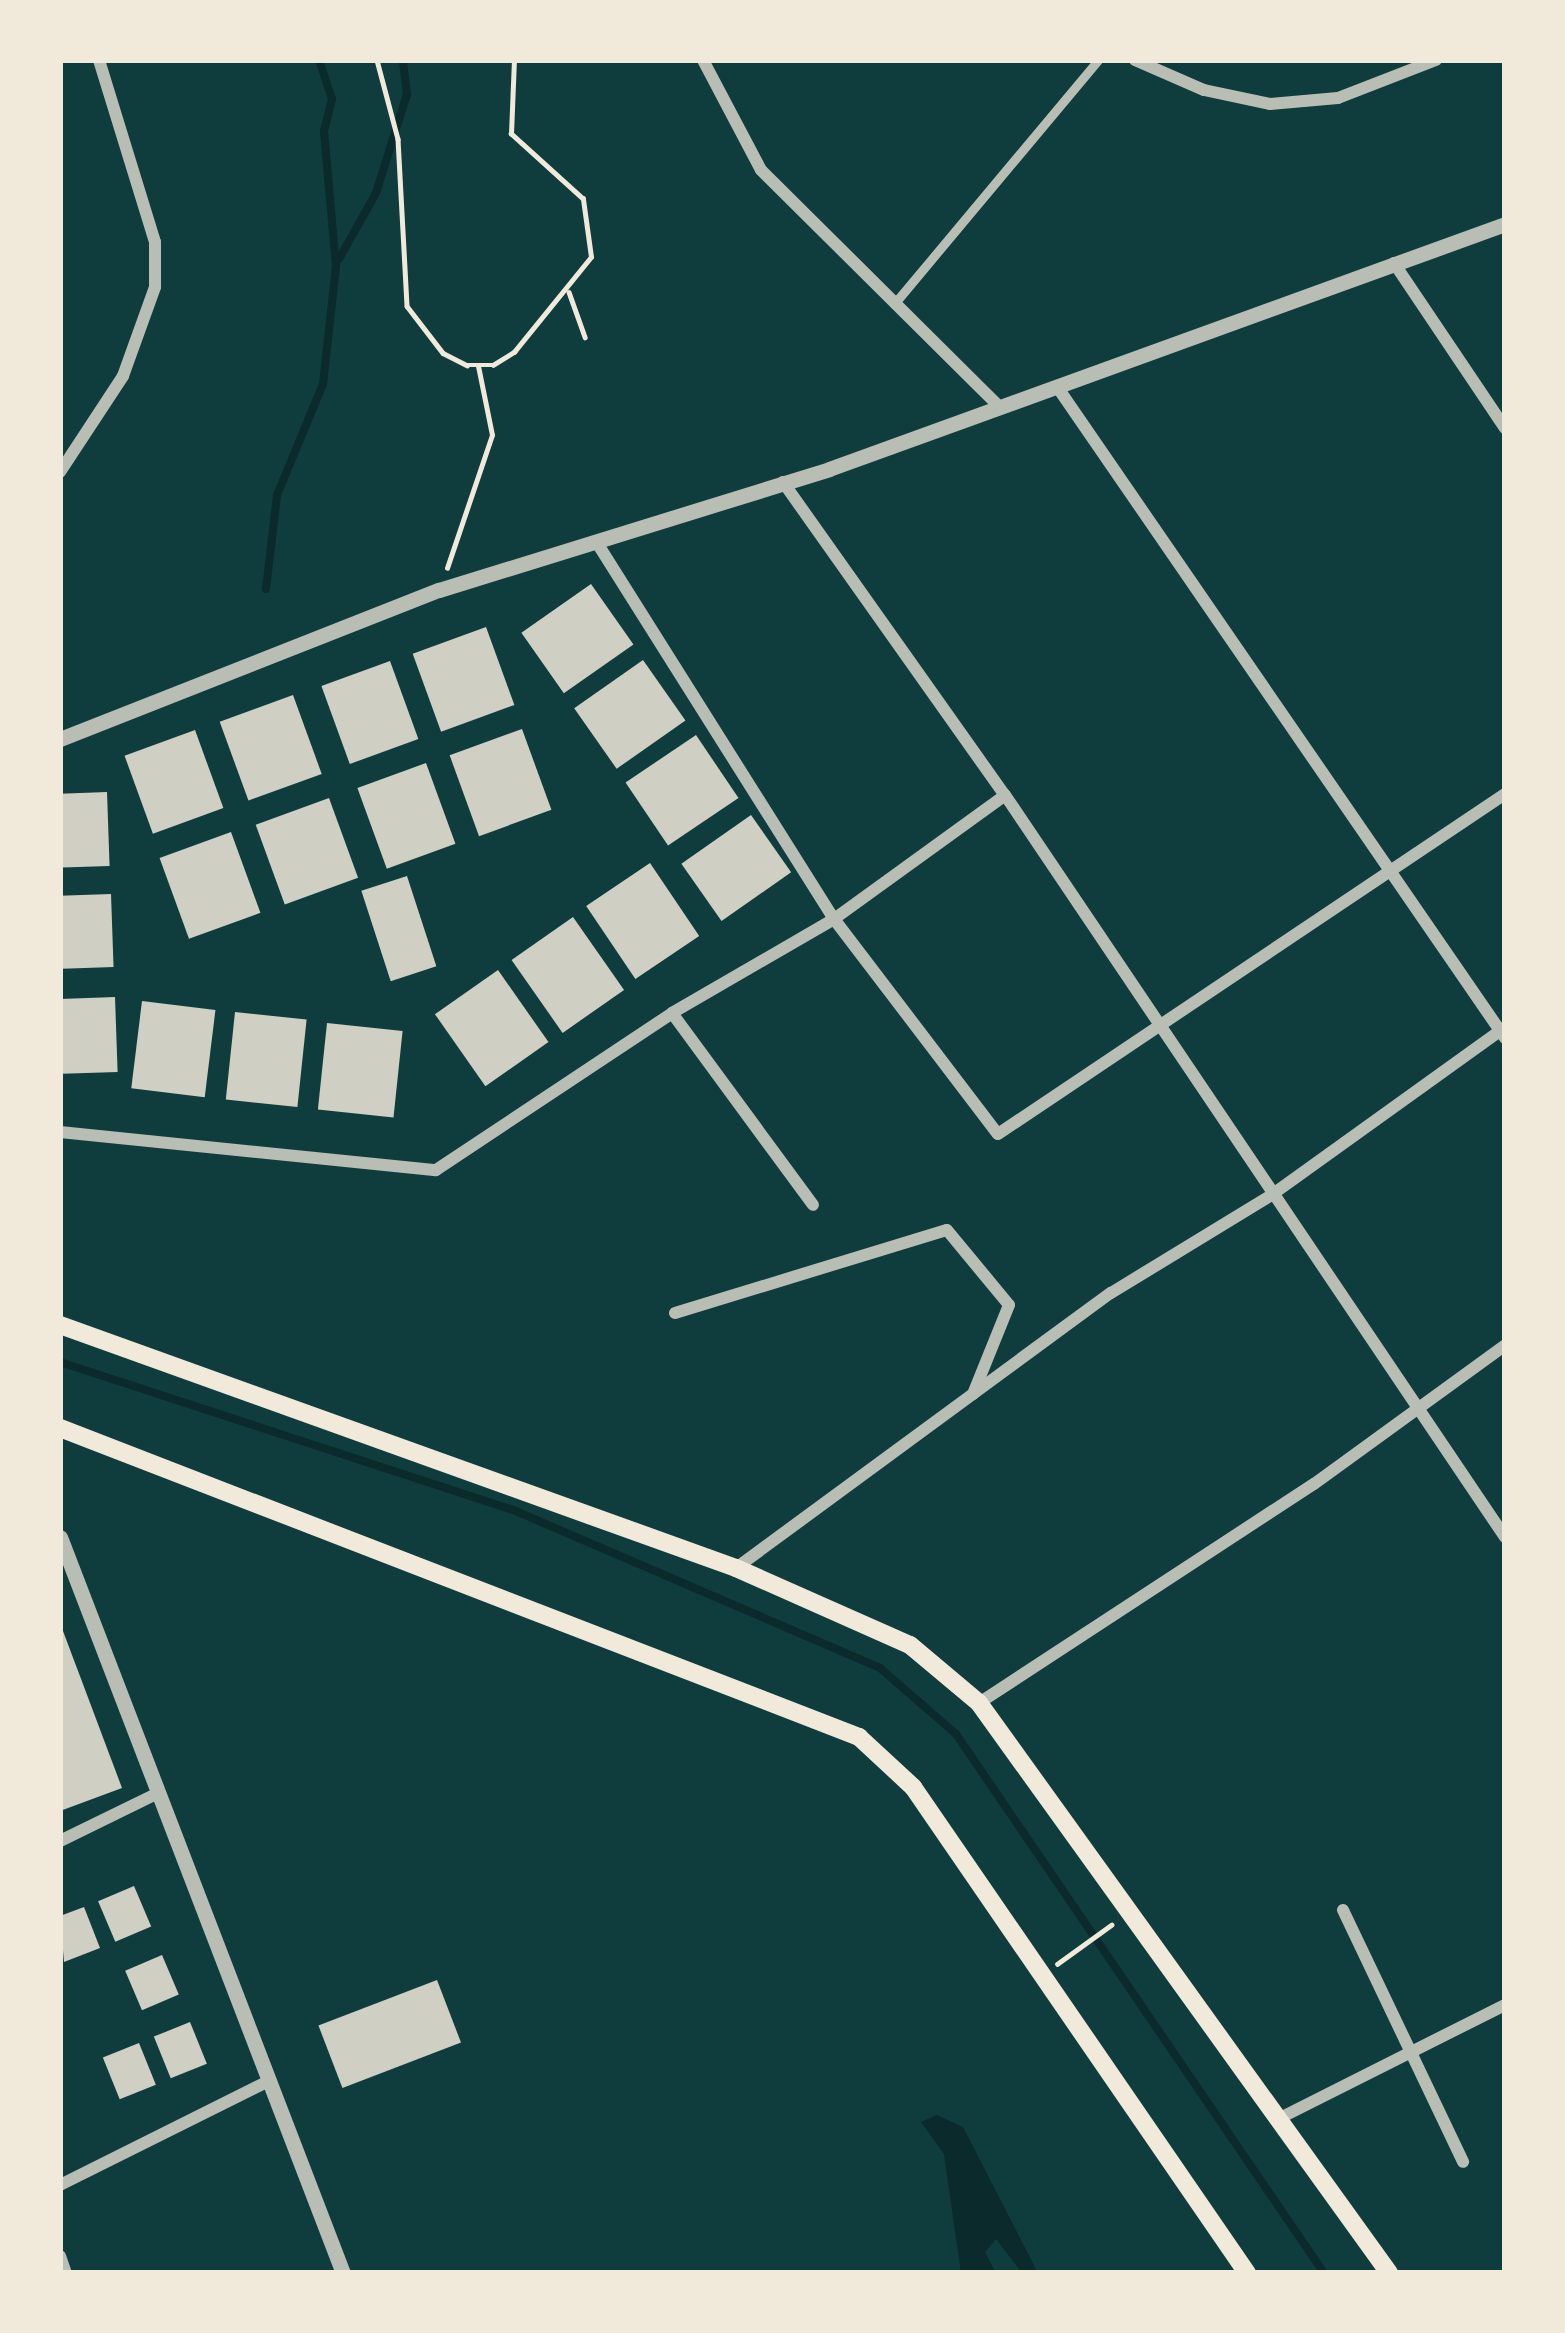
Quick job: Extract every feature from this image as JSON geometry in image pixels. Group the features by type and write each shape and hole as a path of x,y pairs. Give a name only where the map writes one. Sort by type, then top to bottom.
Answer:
{"main road":[{"path":"60,1325 736,1568 910,1645 979,1703 1134,1908 1389,2273"},
{"path":"60,1428 859,1737 913,1787 1247,2273"}],"street":[{"path":"60,472 123,376 155,287 155,242 99,60"},
{"path":"703,60 761,170 1000,407"},
{"path":"894,304 1097,60"},
{"path":"1135,60 1204,90 1270,104 1338,98 1436,60"},
{"path":"60,739 439,590 599,546 1058,388 1505,224"},
{"path":"1394,263 1505,428"},
{"path":"736,1568 1111,1294 1273,1194 1503,1032 1058,388"},
{"path":"783,482 1006,794 1505,1537"},
{"path":"599,546 834,919 998,1134 1165,1028 1390,865 1505,794"},
{"path":"60,1132 436,1170 672,1012 834,919 1006,794"},
{"path":"672,1012 813,1205"},
{"path":"675,1313 947,1230 960,1235 1010,1305 973,1395"},
{"path":"979,1703 1505,1345"},
{"path":"60,1538 343,2273"},
{"path":"60,1841 158,1793"},
{"path":"1343,1910 1463,2162"},
{"path":"1280,2118 1505,2006"},
{"path":"60,2185 269,2081"},
{"path":"60,2256 66,2273"}],"path":[{"path":"377,60 398,139 407,306 442,353 478,365 514,352 569,292 591,257 593,228 583,199 512,134 514,60"},
{"path":"569,292 586,337"},
{"path":"439,590 492,436 478,365"},
{"path":"1043,1974 1134,1908"}],"water":[{"path":"937,2115 963,2127 1038,2273 1022,2273 996,2239 985,2252 996,2273 961,2273 944,2154 921,2122"}],"building":[{"path":"591,584 633,645 564,693 521,633"},
{"path":"486,627 514,705 441,732 413,654"},
{"path":"643,660 685,721 617,769 574,708"},
{"path":"390,661 418,739 350,764 321,686"},
{"path":"293,695 322,774 248,801 220,722"},
{"path":"522,729 551,810 479,836 450,755"},
{"path":"195,730 223,808 153,834 125,756"},
{"path":"696,735 738,798 668,846 626,783"},
{"path":"426,763 455,844 387,869 357,788"},
{"path":"107,792 110,866 63,868 60,794"},
{"path":"329,798 358,878 285,905 256,825"},
{"path":"751,815 791,872 722,921 681,864"},
{"path":"231,832 260,913 189,939 160,858"},
{"path":"650,863 699,936 635,979 586,906"},
{"path":"407,876 436,966 391,981 361,891"},
{"path":"111,894 114,967 63,969 60,896"},
{"path":"573,917 624,990 563,1033 512,960"},
{"path":"498,970 548,1042 485,1086 435,1014"},
{"path":"115,997 118,1072 63,1074 60,999"},
{"path":"142,1001 215,1010 205,1097 131,1088"},
{"path":"235,1012 307,1020 297,1107 226,1100"},
{"path":"327,1023 403,1031 393,1117 318,1110"},
{"path":"60,1623 122,1788 60,1811"},
{"path":"134,1886 151,1927 115,1942 98,1901"},
{"path":"84,1907 100,1948 64,1962 60,1916"},
{"path":"162,1955 179,1995 142,2010 125,1971"},
{"path":"437,1980 461,2043 342,2088 318,2026"},
{"path":"190,2022 207,2064 171,2078 154,2037"},
{"path":"139,2043 156,2085 120,2099 103,2058"}],"waterway":[{"path":"266,589 277,495 323,384 336,266 324,131 332,99 319,60"},
{"path":"339,259 376,193 407,94 403,60"},
{"path":"60,1362 511,1509 880,1668 956,1734 1324,2273"}]}
